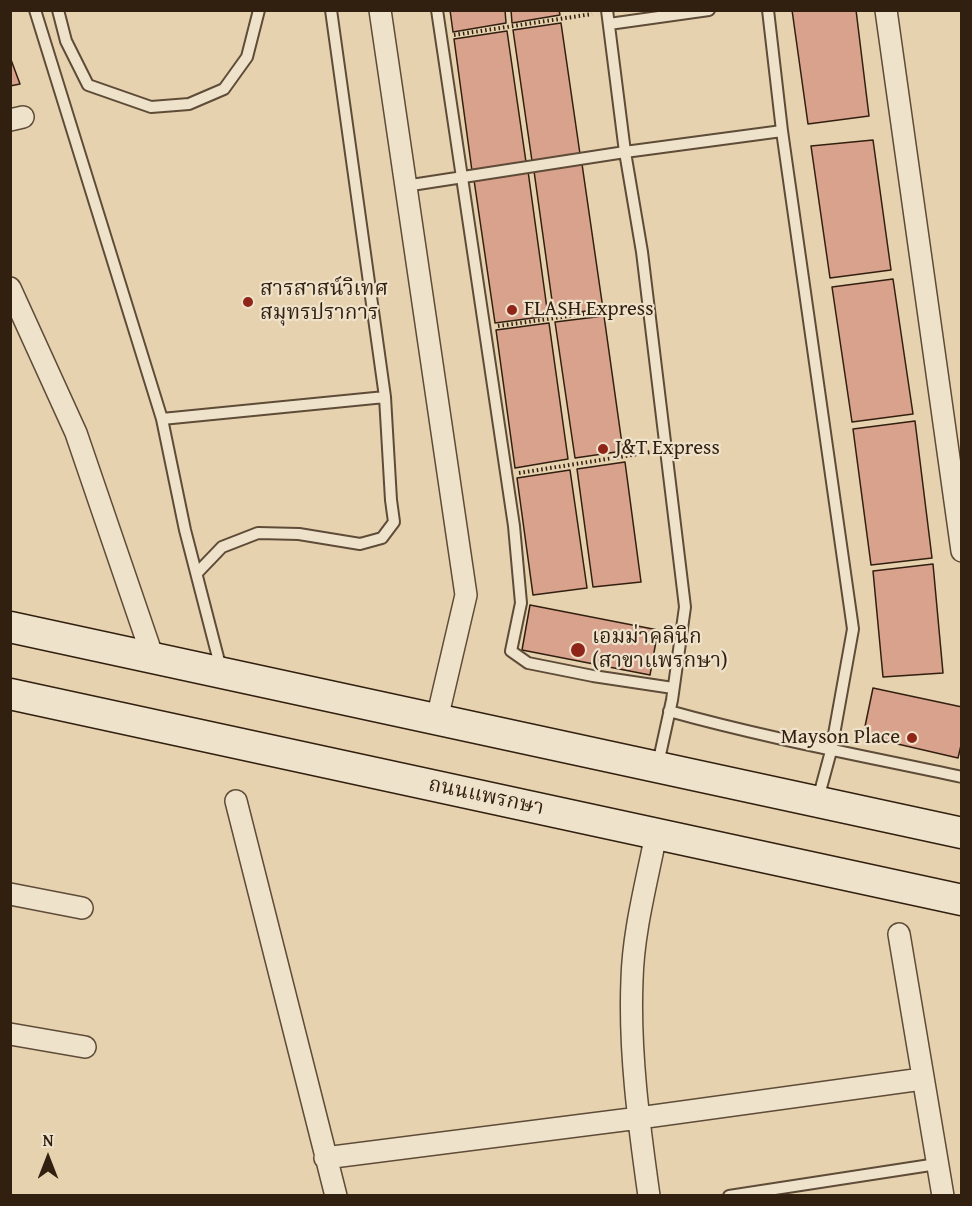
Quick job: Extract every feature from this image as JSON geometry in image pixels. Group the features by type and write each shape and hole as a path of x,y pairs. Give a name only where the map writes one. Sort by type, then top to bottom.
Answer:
{"main road":[{"path":"12,625 153,658 962,834"},
{"name":"ถนนแพรกษา","path":"10,694 962,900"}],"street":[{"path":"380,10 466,595 437,719"},
{"path":"886,10 962,551"},
{"path":"10,288 76,433 153,658"},
{"path":"236,801 336,1196"},
{"path":"649,1196 639,1118 632,1018 632,978 636,940 656,834"},
{"path":"10,894 82,908"},
{"path":"899,934 921,1079 943,1196"},
{"path":"10,1034 85,1047"},
{"path":"325,1158 921,1079"}],"lane":[{"path":"35,10 162,419 186,530 222,672"},
{"path":"58,10 66,41 88,85 151,107 189,104 224,89 247,57 260,10"},
{"path":"198,572 222,547 258,533 299,534 360,544 382,538 394,522 385,397 331,10"},
{"path":"437,10 507,475 521,603 511,651 528,663 674,688"},
{"path":"609,24 709,10"},
{"path":"768,10 782,131 853,629 831,751 817,803"},
{"path":"607,11 625,152 649,304 686,606 674,688 657,768"},
{"path":"405,186 625,152 782,131"},
{"path":"162,419 385,397"},
{"path":"669,711 721,726 831,751 962,777"},
{"path":"729,1196 937,1164"}],"path":[{"path":"442,38 607,11"},
{"path":"485,328 649,304"},
{"path":"507,475 668,450"}],"building":[{"path":"450,10 505,10 506,23 453,32"},
{"path":"511,10 559,10 560,15 512,23"},
{"path":"792,10 856,10 869,116 808,124"},
{"path":"561,23 580,154 532,161 513,30"},
{"path":"507,31 526,162 472,171 454,39"},
{"path":"10,57 20,84 10,86"},
{"path":"873,140 891,270 830,278 811,146"},
{"path":"582,164 603,309 554,315 534,171"},
{"path":"528,171 548,316 495,323 474,180"},
{"path":"893,279 913,414 852,422 832,287"},
{"path":"604,316 623,451 575,458 555,322"},
{"path":"549,323 568,459 515,468 496,330"},
{"path":"915,421 932,558 871,565 853,429"},
{"path":"625,462 641,582 593,587 577,469"},
{"path":"570,470 587,588 533,595 517,478"},
{"path":"933,564 943,673 883,677 873,571"},
{"path":"530,605 658,630 650,675 522,650"},
{"path":"873,688 962,707 962,741 958,758 863,736"}],"place":[{"name":"สารสาสน์วิเทศ สมุทรปราการ","path":"248,302"},
{"name":"FLASH Express","path":"512,310"},
{"name":"J&T Express","path":"603,449"},
{"name":"เอมม่าคลินิก (สาขาแพรกษา)","path":"578,650"},
{"name":"Mayson Place","path":"912,738"}]}
